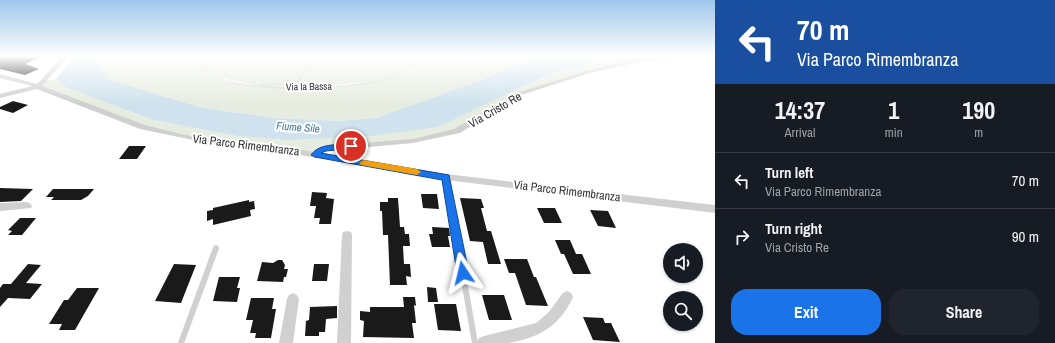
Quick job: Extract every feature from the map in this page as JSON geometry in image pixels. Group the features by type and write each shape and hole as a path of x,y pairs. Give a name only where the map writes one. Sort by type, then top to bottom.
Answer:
{"street":[{"path":"0,96 37,86 45,81 53,72"},
{"name":"Via Cristo Re","path":"315,155 317,152 325,149 413,141 457,131 519,94 588,72"},
{"name":"Via Parco Rimembranza","path":"0,76 26,82 143,127 222,144 282,149 446,177 715,209"},
{"path":"0,207 26,206"},
{"path":"344,343 347,236"},
{"path":"484,343 539,328 553,317 568,297"},
{"path":"286,343 293,299"}],"lane":[{"path":"446,177 475,343"},
{"path":"180,343 216,248"}],"path":[{"name":"Via la Bassa","path":"202,72 223,79 253,85 290,88 334,86 383,80 411,72"},
{"path":"297,83 304,72"},
{"path":"253,85 297,83 334,86"}],"shaded area":[{"path":"102,72 200,72 225,81 256,86 216,77 205,72 410,72 383,80 319,87 335,87 384,80 416,72 500,72 376,118 338,121 275,118 203,108 105,79"},
{"path":"556,72 588,72 519,94 457,131 413,141 335,147 315,155 222,144 143,127 37,86 45,81 56,79 65,87 153,120 237,136 286,140 512,91"}],"water":[{"name":"Fiume Sile","path":"62,72 103,72 106,79 203,108 275,118 338,121 376,118 500,72 556,72 512,91 438,127 371,136 286,140 237,136 153,120 65,87 56,79"}],"building":[{"path":"13,72 32,72 25,75"},
{"path":"13,101 28,105 13,113 0,109 0,107"},
{"path":"129,146 146,146 137,159 119,159"},
{"path":"0,188 33,189 21,201 0,202"},
{"path":"53,189 94,189 88,196 81,200 51,200 54,197 46,197"},
{"path":"312,192 327,193 326,198 334,199 331,224 319,224 320,218 314,218 316,206 310,206"},
{"path":"421,194 437,194 439,209 423,208"},
{"path":"388,198 398,198 400,227 404,227 405,234 409,234 410,246 403,246 404,264 410,264 411,277 406,276 407,285 390,285 388,235 383,235 382,211 380,211 380,202 388,202"},
{"path":"460,198 481,199 484,208 481,208 487,231 491,231 501,264 488,264 483,242 470,241"},
{"path":"249,200 249,202 254,201 255,209 250,210 251,216 213,225 213,219 207,221 207,211 213,210 213,208"},
{"path":"537,208 555,208 562,223 544,223"},
{"path":"590,210 608,211 616,228 598,226"},
{"path":"20,218 36,218 22,235 8,235 12,231 8,230"},
{"path":"432,227 449,228 450,236 448,236 450,247 432,247 429,234 433,234"},
{"path":"555,240 570,240 576,254 582,254 591,274 573,274 564,254 561,254"},
{"path":"504,259 527,259 548,306 526,305 515,273 509,273"},
{"path":"278,260 282,260 285,265 284,269 288,269 283,282 257,281 262,262 273,263"},
{"path":"28,264 41,265 26,283 42,284 30,299 8,298 0,307 0,288 3,284 11,284"},
{"path":"174,264 196,265 181,303 155,301"},
{"path":"314,264 329,264 327,281 312,281"},
{"path":"219,277 240,277 237,288 240,288 237,302 213,301"},
{"path":"427,287 436,288 438,302 428,302"},
{"path":"77,288 99,288 75,330 59,330 62,324 49,324 64,300 68,300"},
{"path":"482,295 504,295 512,320 489,320"},
{"path":"403,297 415,297 416,306 414,305 416,323 412,323 414,338 363,337 364,321 360,320 360,311 370,312 370,307 404,307"},
{"path":"251,298 274,298 272,309 276,309 271,338 255,338 256,333 250,333 253,320 246,320"},
{"path":"434,304 456,304 461,331 438,330"},
{"path":"337,306 337,318 326,319 325,332 319,332 319,336 305,336 306,321 309,320 310,307"},
{"path":"583,317 603,318 605,323 611,323 620,342 593,340"}],"slow traffic":[{"path":"364,163 417,172"}],"route":[{"path":"351,146 325,149 317,152 315,155 446,177 463,273"}]}
